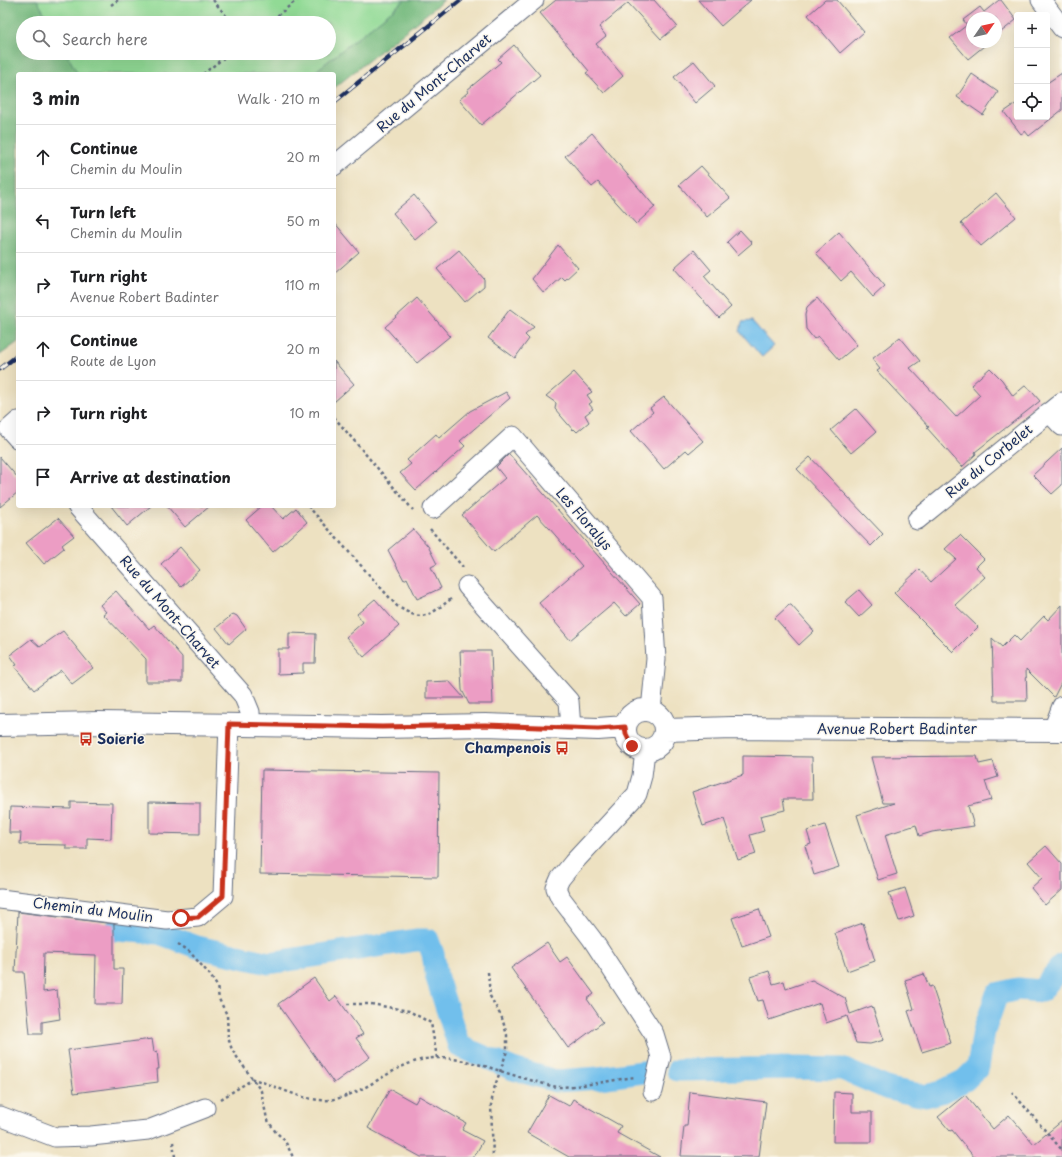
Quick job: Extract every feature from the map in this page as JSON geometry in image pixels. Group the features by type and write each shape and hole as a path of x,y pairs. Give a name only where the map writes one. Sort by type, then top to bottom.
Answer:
{"main road":[{"path":"651,710 662,718 666,730 660,745 644,751 632,746 626,734 625,727 634,713 651,710"},
{"path":"0,725 99,723 382,727 485,725 571,728 625,727"},
{"name":"Avenue Robert Badinter","path":"666,730 732,728 1057,730"}],"street":[{"name":"Rue du Mont-Charvet","path":"336,164 534,0"},
{"path":"1041,0 1062,28"},
{"path":"1056,407 1062,426"},
{"name":"Rue du Corbelet","path":"917,520 1056,407"},
{"path":"16,423 9,429 16,437"},
{"name":"Les Floralys","path":"433,509 514,436 652,598 656,659 651,710"},
{"name":"Rue du Mont-Charvet","path":"79,508 243,695 250,712 240,724"},
{"path":"467,586 569,701 571,728"},
{"path":"1057,730 1062,706"},
{"name":"Chemin du Moulin","path":"0,899 167,920 198,917 223,896 240,724"},
{"path":"644,751 642,776 637,794 573,863 560,879 556,888 560,897 592,939 654,1034 661,1057 654,1082"},
{"path":"0,1116 55,1137 91,1136 148,1130 205,1108"}],"path":[{"path":"111,5 118,0"},
{"path":"213,0 226,16"},
{"path":"277,16 297,0"},
{"path":"206,72 221,60"},
{"path":"310,508 397,606 412,616 429,615 467,586"},
{"path":"178,944 188,950 210,975 217,986 219,999 227,1015 228,1037 232,1050 261,1091 267,1119 275,1131 285,1141 292,1157"},
{"path":"488,972 490,996 506,1026 507,1051 494,1089 491,1105 493,1157"},
{"path":"347,1004 371,1004 409,1011 431,1023 436,1058"},
{"path":"253,1079 299,1095 328,1100 347,1096 368,1087 401,1066 416,1060 436,1058 466,1059 500,1072 557,1087 606,1081 654,1082"},
{"path":"205,1108 253,1079"},
{"path":"1012,1092 1062,1150"}],"green space":[{"path":"0,0 37,0 46,16 16,16 16,60 70,60 77,72 16,72 16,343 0,355"},
{"path":"15,0 405,0 336,55 336,16 25,16"},
{"path":"405,0 444,0 336,86 336,72 315,72 330,60 336,60 336,55"},
{"path":"55,60 330,60 315,72 63,72"}],"water":[{"path":"752,321 774,346 762,357 740,332 742,322"}],"building":[{"path":"556,0 654,0 677,26 661,39 628,3 599,27 606,36 596,44 623,76 604,93 586,73 589,71 540,13"},
{"path":"698,0 751,0 721,26"},
{"path":"825,0 837,0 864,32 840,53 808,15"},
{"path":"1001,0 1014,17 1014,22 1002,31 1002,12 984,12"},
{"path":"980,7 984,12 973,12"},
{"path":"966,26 966,48 982,48 968,59 950,38"},
{"path":"514,45 540,75 481,125 459,100 468,92 467,90 501,62 498,59"},
{"path":"694,61 715,86 695,103 674,77"},
{"path":"1062,73 1062,110 1050,119 1050,84 1050,81"},
{"path":"972,74 998,92 983,115 957,97"},
{"path":"1014,105 1014,120 1049,120 1029,136 1025,131 1021,134 1004,112"},
{"path":"592,133 655,207 636,224 598,182 592,187 565,156"},
{"path":"701,166 730,198 707,217 679,185"},
{"path":"996,193 1016,217 981,246 961,223"},
{"path":"414,195 436,222 415,240 393,213"},
{"path":"336,224 359,252 336,272"},
{"path":"740,230 752,243 738,255 727,242"},
{"path":"839,232 885,286 873,297 851,272 841,281 816,253"},
{"path":"558,245 578,268 565,280 562,277 544,293 532,279"},
{"path":"459,250 484,279 484,286 465,302 437,269"},
{"path":"694,250 711,270 704,276 731,307 719,318 674,268"},
{"path":"417,298 450,336 417,363 385,327"},
{"path":"817,298 857,345 839,360 818,336 814,339 806,329 805,315 807,307"},
{"path":"510,309 534,327 525,335 529,339 515,358 488,338"},
{"path":"900,337 920,361 910,368 956,417 980,395 971,385 990,368 1002,380 1013,396 1026,385 1040,401 975,452 976,454 962,467 927,428 929,427 877,371 880,369 872,359"},
{"path":"336,363 354,384 336,400"},
{"path":"574,372 592,392 587,395 592,402 589,404 593,409 585,415 589,422 577,432 574,429 573,430 555,409 556,403 546,396"},
{"path":"506,392 510,398 460,441 465,446 416,490 400,473 411,464 407,460 436,434 439,438 470,411"},
{"path":"664,397 703,441 689,453 686,450 664,469 631,431 653,412 650,408"},
{"path":"856,409 876,432 851,453 831,430"},
{"path":"1062,448 1062,485 1052,494 1033,475"},
{"path":"509,454 640,604 626,616 614,603 570,640 539,603 582,566 537,515 494,552 462,515 505,478 496,467"},
{"path":"0,457 16,476 16,494 0,507"},
{"path":"810,457 883,534 871,546 797,469"},
{"path":"113,508 149,508 127,526"},
{"path":"169,508 208,508 185,527"},
{"path":"260,508 273,508 283,519 296,508 307,522 273,552 246,520"},
{"path":"58,518 74,536 62,545 64,548 44,564 26,543"},
{"path":"413,529 428,546 437,564 431,567 441,588 417,599 407,578 404,580 388,550"},
{"path":"960,535 984,559 976,567 985,577 955,605 978,627 953,652 894,593 919,569 931,582 956,559 945,549"},
{"path":"180,547 200,570 181,587 161,564"},
{"path":"859,590 872,605 859,617 845,602"},
{"path":"116,591 149,629 154,625 182,657 182,682 146,682 146,659 103,614 106,612 100,605"},
{"path":"375,599 399,626 364,657 346,637 363,622 357,614"},
{"path":"789,605 791,605 814,631 799,645 775,618"},
{"path":"1062,605 1062,681 1054,697 1026,669 1027,701 994,701 992,638 1002,647 1014,635 1020,641 1044,616 1048,620"},
{"path":"233,614 237,616 246,629 229,644 216,628"},
{"path":"63,631 93,668 72,684 61,670 34,690 14,666 17,665 10,655 31,639 40,647"},
{"path":"289,633 316,634 315,663 303,663 303,673 278,674 278,649 289,649"},
{"path":"460,651 491,651 493,704 469,704 462,690"},
{"path":"449,681 464,698 426,698 426,682"},
{"path":"743,756 812,757 813,799 783,799 785,810 760,816 764,831 750,835 756,854 738,860 724,819 703,826 692,792 743,775"},
{"path":"977,756 979,764 993,761 998,777 985,781 991,800 968,806 974,826 932,832 919,836 916,825 885,835 897,874 878,880 857,815 894,803 883,803 871,757"},
{"path":"262,770 439,773 438,877 260,874"},
{"path":"71,802 112,803 111,839 87,838 87,849 66,849 66,845 20,844 21,833 9,833 10,807 71,809"},
{"path":"149,802 200,803 200,834 149,833"},
{"path":"825,825 839,867 814,875 805,846 811,844 807,831"},
{"path":"1046,846 1062,864 1062,890 1045,905 1031,888 1042,878 1028,862"},
{"path":"905,888 914,916 899,921 889,893"},
{"path":"759,909 769,937 742,946 732,918"},
{"path":"18,912 114,924 114,969 123,969 122,1004 95,1004 96,955 44,953 43,992 57,990 60,1019 42,1022 42,1034 30,1034 24,972 15,972"},
{"path":"863,923 875,961 847,971 835,933"},
{"path":"547,943 560,962 567,957 594,994 587,999 603,1022 568,1048 511,968"},
{"path":"769,971 773,984 784,981 786,989 812,980 845,998 850,1014 872,1006 884,1040 870,1044 856,1043 847,1016 826,1023 820,1003 769,1020 763,1000 758,1001 750,977"},
{"path":"924,974 929,987 932,986 951,1043 922,1052 908,1011 914,1009 905,980"},
{"path":"314,978 330,1001 336,996 363,1034 356,1038 370,1057 334,1083 278,1004"},
{"path":"152,1039 154,1052 157,1051 159,1069 157,1069 158,1082 74,1093 68,1050"},
{"path":"390,1089 415,1103 419,1096 466,1123 462,1130 483,1141 474,1157 421,1157 368,1128"},
{"path":"690,1092 766,1102 759,1157 681,1156 684,1126 687,1126"},
{"path":"834,1092 852,1093 852,1112 872,1112 872,1142 833,1142"},
{"path":"549,1095 569,1106 573,1099 621,1126 617,1133 660,1157 569,1157 527,1133"},
{"path":"965,1095 993,1129 1009,1115 1034,1144 1062,1121 1062,1157 974,1157 952,1130 950,1131 938,1117"}],"waterway":[{"path":"116,930 159,933 197,947 269,963 416,940 428,940 433,954 437,978 459,1046 513,1069 556,1081 599,1078 643,1072"},
{"path":"678,1070 798,1068 842,1069 889,1089 926,1096 941,1092 965,1080 978,1067 984,1031 997,994 1018,989 1041,991 1062,965"}],"railway":[{"path":"336,100 461,0"},
{"path":"0,369 16,357"}],"place":[{"name":"Soierie","path":"86,739"},
{"name":"Champenois","path":"562,748"}],"route":[{"path":"181,918 198,917 223,896 230,735 229,724 382,727 485,725 598,729 625,727 628,740 632,746"}]}
